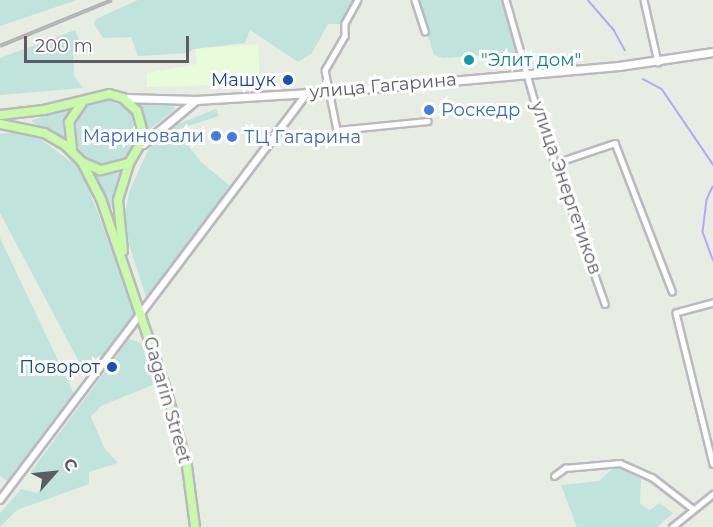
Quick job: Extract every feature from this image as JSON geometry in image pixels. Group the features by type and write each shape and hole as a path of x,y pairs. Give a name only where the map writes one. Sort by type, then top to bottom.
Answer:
{"main road":[{"name":"улица Гагарина","path":"123,98 196,100 327,92 658,62 713,52"},
{"path":"0,116 85,100 102,94 123,98 142,119 141,147"},
{"path":"85,100 69,122 69,140 101,199 128,276"},
{"path":"128,276 117,216 129,163 141,147 196,100"},
{"path":"0,124 44,133 79,159 100,170 129,163"},
{"name":"Gagarin Street","path":"128,276 187,466 195,527"}],"street":[{"path":"358,0 345,23 345,36 325,70 327,92 337,130 428,121"},
{"path":"415,0 425,32"},
{"name":"улица Энергетиков","path":"506,0 556,163 605,304"},
{"path":"644,0 658,62"},
{"path":"0,500 142,317 149,301 308,93"},
{"path":"556,163 615,143 672,291"},
{"path":"713,303 675,313 713,464"},
{"path":"554,476 565,468 620,464 652,477 692,508"},
{"path":"672,527 692,508 713,494"}],"shaded area":[{"path":"0,0 77,0 0,26"},
{"path":"138,0 354,0 343,24 328,24 312,53 298,62 250,30 245,43 193,49 189,53 138,56 131,37 103,38 94,24 96,19"},
{"path":"417,0 502,0 518,53 443,58 434,55"},
{"path":"75,30 80,43 73,52 74,76 83,88 0,95 0,58"},
{"path":"258,44 260,84 147,87 147,73 197,64 195,49"},
{"path":"105,101 117,103 128,110 135,121 137,133 135,145 128,156 117,163 105,165 93,163 82,156 75,145 73,133 75,121 82,110 93,103"},
{"path":"136,102 174,106 175,109 149,130"},
{"path":"216,109 219,116 176,130 201,162 230,186 147,300 129,244 125,211 130,190 147,152 170,127"},
{"path":"69,110 64,140 32,122 32,120"},
{"path":"21,131 35,135 81,169 134,308 134,319 86,375 0,213 0,134"},
{"path":"121,173 111,207 110,208 96,175"},
{"path":"0,238 75,396 7,481 0,476"},
{"path":"129,339 141,343 155,384 101,406 91,417 105,449 118,463 89,472 89,484 17,510 0,527 0,513 21,489 37,493 44,486 43,479 30,473"},
{"path":"615,466 641,479 640,504 650,510 659,503 673,513 657,527 577,527 561,485 599,481"}],"waterway":[{"path":"588,0 614,30 625,50"},
{"path":"643,79 662,89 713,164"},
{"path":"713,187 707,200 703,232 713,260"}],"railway":[{"path":"0,46 112,0"}],"place":[{"name":"\"Элит дом\"","path":"469,60"},
{"name":"Машук","path":"288,80"},
{"name":"Роскедр","path":"429,110"},
{"name":"Мариновали","path":"216,136"},
{"name":"ТЦ Гагарина","path":"232,137"},
{"name":"Поворот","path":"112,367"}]}
